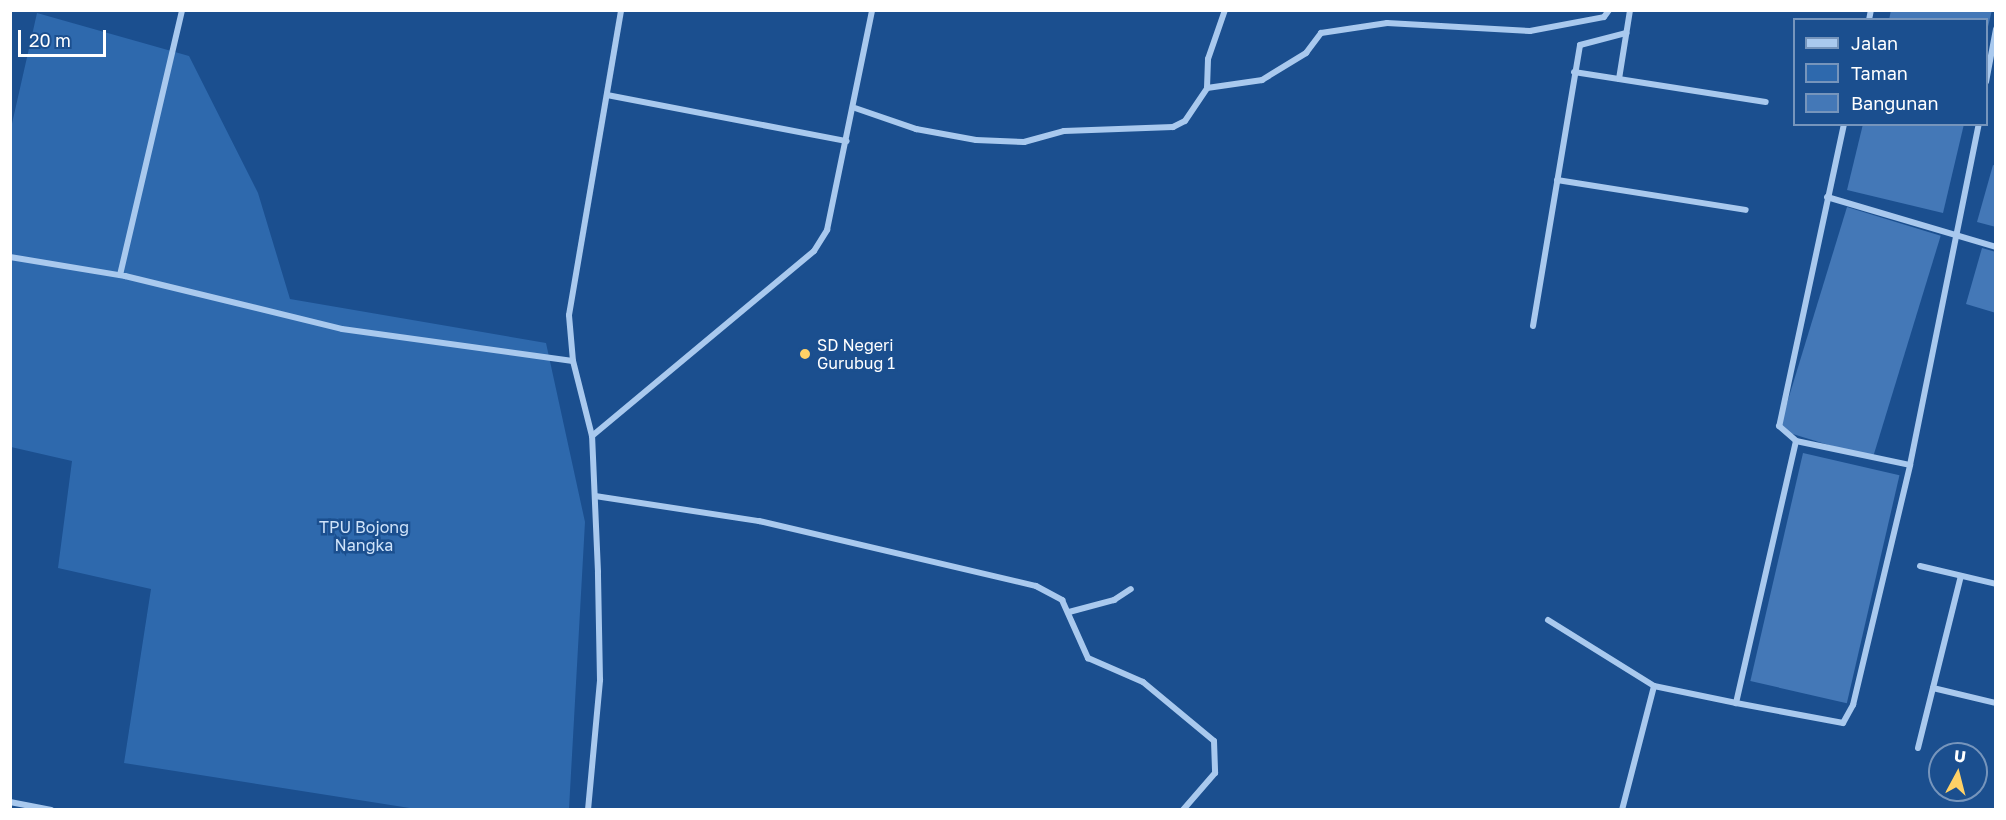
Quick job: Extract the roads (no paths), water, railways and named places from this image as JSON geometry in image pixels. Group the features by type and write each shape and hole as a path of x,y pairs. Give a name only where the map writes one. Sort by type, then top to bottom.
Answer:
{"street":[{"path":"120,275 182,10"},
{"path":"588,810 600,680 595,496 592,436 573,361 569,315 621,10"},
{"path":"592,436 814,251 827,230 855,108 872,10"},
{"path":"855,108 916,129 1024,142 1064,131 1173,127 1185,121 1208,88 1208,59 1225,10"},
{"path":"1208,88 1262,81 1306,53 1321,33 1387,23 1530,31 1604,17 1609,10"},
{"path":"1619,79 1630,10"},
{"path":"1988,70 1995,29"},
{"path":"1533,326 1580,45 1626,33"},
{"path":"1574,72 1766,102"},
{"path":"607,95 847,141"},
{"path":"1844,126 1780,409 1779,426 1796,441 1910,465"},
{"path":"1548,620 1654,686 1831,724 1850,716 1910,465 1960,237 1979,126"},
{"path":"1557,180 1746,210"},
{"path":"1827,197 1995,247"},
{"path":"10,257 120,275 342,329 573,361"},
{"path":"1736,703 1796,441"},
{"path":"595,496 759,521 1036,586 1062,600 1069,612 1074,637 1088,658 1143,682 1214,741 1215,773 1183,810"},
{"path":"1920,566 1995,584"},
{"path":"1918,748 1961,576"},
{"path":"1069,612 1114,600 1131,589"},
{"path":"1622,810 1654,686"},
{"path":"1933,688 1995,703"},
{"path":"10,802 51,810"}],"place":[{"name":"SD Negeri Gurubug 1","path":"805,354"}],"park label":[{"name":"TPU Bojong Nangka","path":"364,536"}]}
